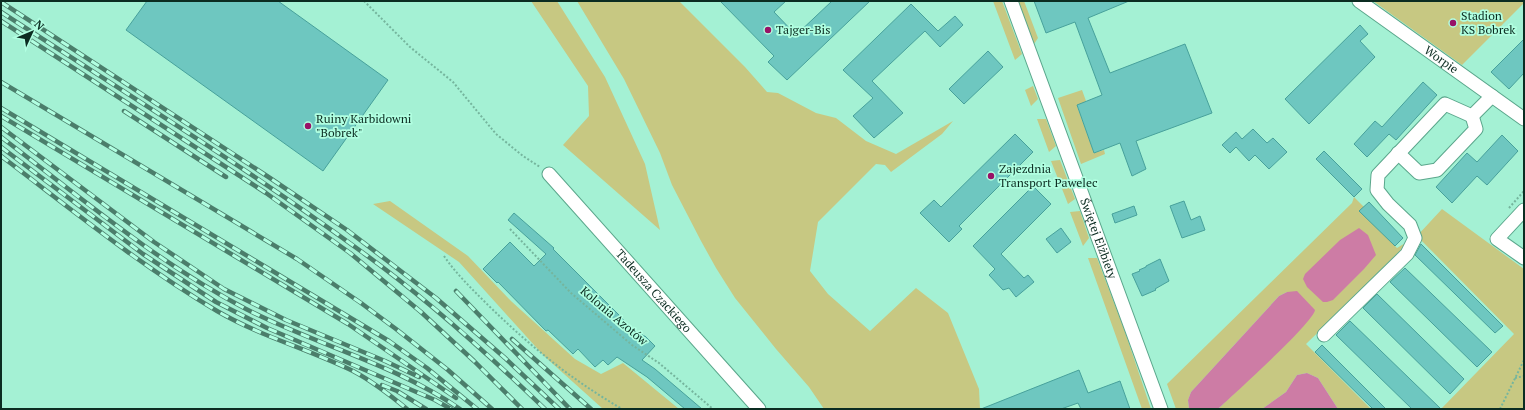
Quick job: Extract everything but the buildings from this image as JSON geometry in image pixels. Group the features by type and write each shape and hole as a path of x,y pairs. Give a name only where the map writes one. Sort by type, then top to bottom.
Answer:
{"street":[{"name":"Świętej Elżbiety","path":"1011,1 1161,409"},
{"name":"Worpie","path":"1359,1 1524,119"},
{"path":"1472,116 1492,96"},
{"path":"1324,336 1406,254 1415,238 1410,225 1388,204 1377,190 1378,175 1445,104 1472,116"},
{"path":"1398,153 1419,173 1437,170 1476,130 1472,116"},
{"name":"Tadeusza Czackiego","path":"549,174 759,409"},
{"path":"1524,210 1497,239 1524,258"}],"path":[{"path":"364,1 410,47 453,82 496,134 523,156 549,174"},
{"name":"Kolonia Azotów","path":"510,229 571,293 632,346 659,363 713,409"},
{"path":"444,256 455,272 519,335 547,359 589,389 622,409"},
{"path":"1500,409 1524,360"},
{"path":"1515,378 1524,376"}],"green space":[{"path":"531,1 557,1 605,77 645,164 660,230 563,145 589,116 588,86"},
{"path":"577,1 679,1 745,67 767,92 778,93 816,113 836,118 866,141 896,154 953,121 942,134 891,172 885,165 876,164 818,222 810,271 828,294 870,331 916,288 948,313 979,389 980,409 824,409 809,387 735,298 716,268 672,185 660,153 624,79"},
{"path":"993,1 1002,1 1022,54 1015,60"},
{"path":"1018,1 1024,1 1038,38 1034,44"},
{"path":"1373,1 1524,1 1524,3 1462,65"},
{"path":"1033,86 1038,99 1031,106 1025,90"},
{"path":"1082,90 1086,101 1077,106 1094,153 1104,150 1105,154 1081,164 1058,98"},
{"path":"1037,119 1046,119 1056,146 1049,152"},
{"path":"1060,160 1075,199 1068,204 1051,161"},
{"path":"1354,197 1364,207 1360,211 1397,248 1417,236 1306,344 1371,409 1338,409 1318,378 1307,373 1297,375 1286,392 1262,409 1218,409 1290,340 1287,292 1279,296 1191,392 1188,400 1189,409 1176,409 1167,384 1352,203"},
{"path":"390,201 468,256 511,301 575,359 601,374 623,363 679,409 603,409 544,356 459,262 373,204"},
{"path":"1442,209 1524,269 1524,409 1441,409 1514,334 1417,236"},
{"path":"1080,211 1089,238 1083,246 1070,212"},
{"path":"1088,258 1097,258 1124,329 1151,409 1142,409"}],"shaded area":[{"path":"1359,228 1368,235 1376,255 1333,300 1323,302 1307,287 1303,279 1305,274 1340,240"},
{"path":"1297,291 1315,310 1301,329 1218,409 1189,409 1188,400 1191,392 1279,296 1287,292"},
{"path":"1307,373 1318,378 1338,409 1262,409 1286,392 1297,375"}],"railway":[{"path":"1,2 347,230 436,298 505,358 559,409"},
{"path":"1,12 229,160 362,252 410,288 456,327 545,409"},
{"path":"1,21 266,193 350,253 421,312 474,361 522,409"},
{"path":"1,82 297,259 396,329 448,370 492,409"},
{"path":"1,108 389,341 427,368 477,409"},
{"path":"124,111 226,177"},
{"path":"1,116 348,324 456,398"},
{"path":"1,127 154,242 224,289 286,320 385,361 419,377"},
{"path":"1,137 120,228 213,291 273,322 409,379 460,409"},
{"path":"1,147 143,254 216,302 267,328 435,400 451,409"},
{"path":"1,156 134,256 189,294 233,320 250,328 353,371 381,388 407,409"},
{"path":"456,291 570,409"},
{"path":"512,339 591,409"},
{"path":"382,385 397,391 426,409"}],"place":[{"name":"Stadion KS Bobrek","path":"1453,23"},
{"name":"Tajger-Bis","path":"768,30"},
{"name":"Ruiny Karbidowni \"Bobrek\"","path":"308,126"},
{"name":"Zajezdnia Transport Pawelec","path":"991,176"}]}
